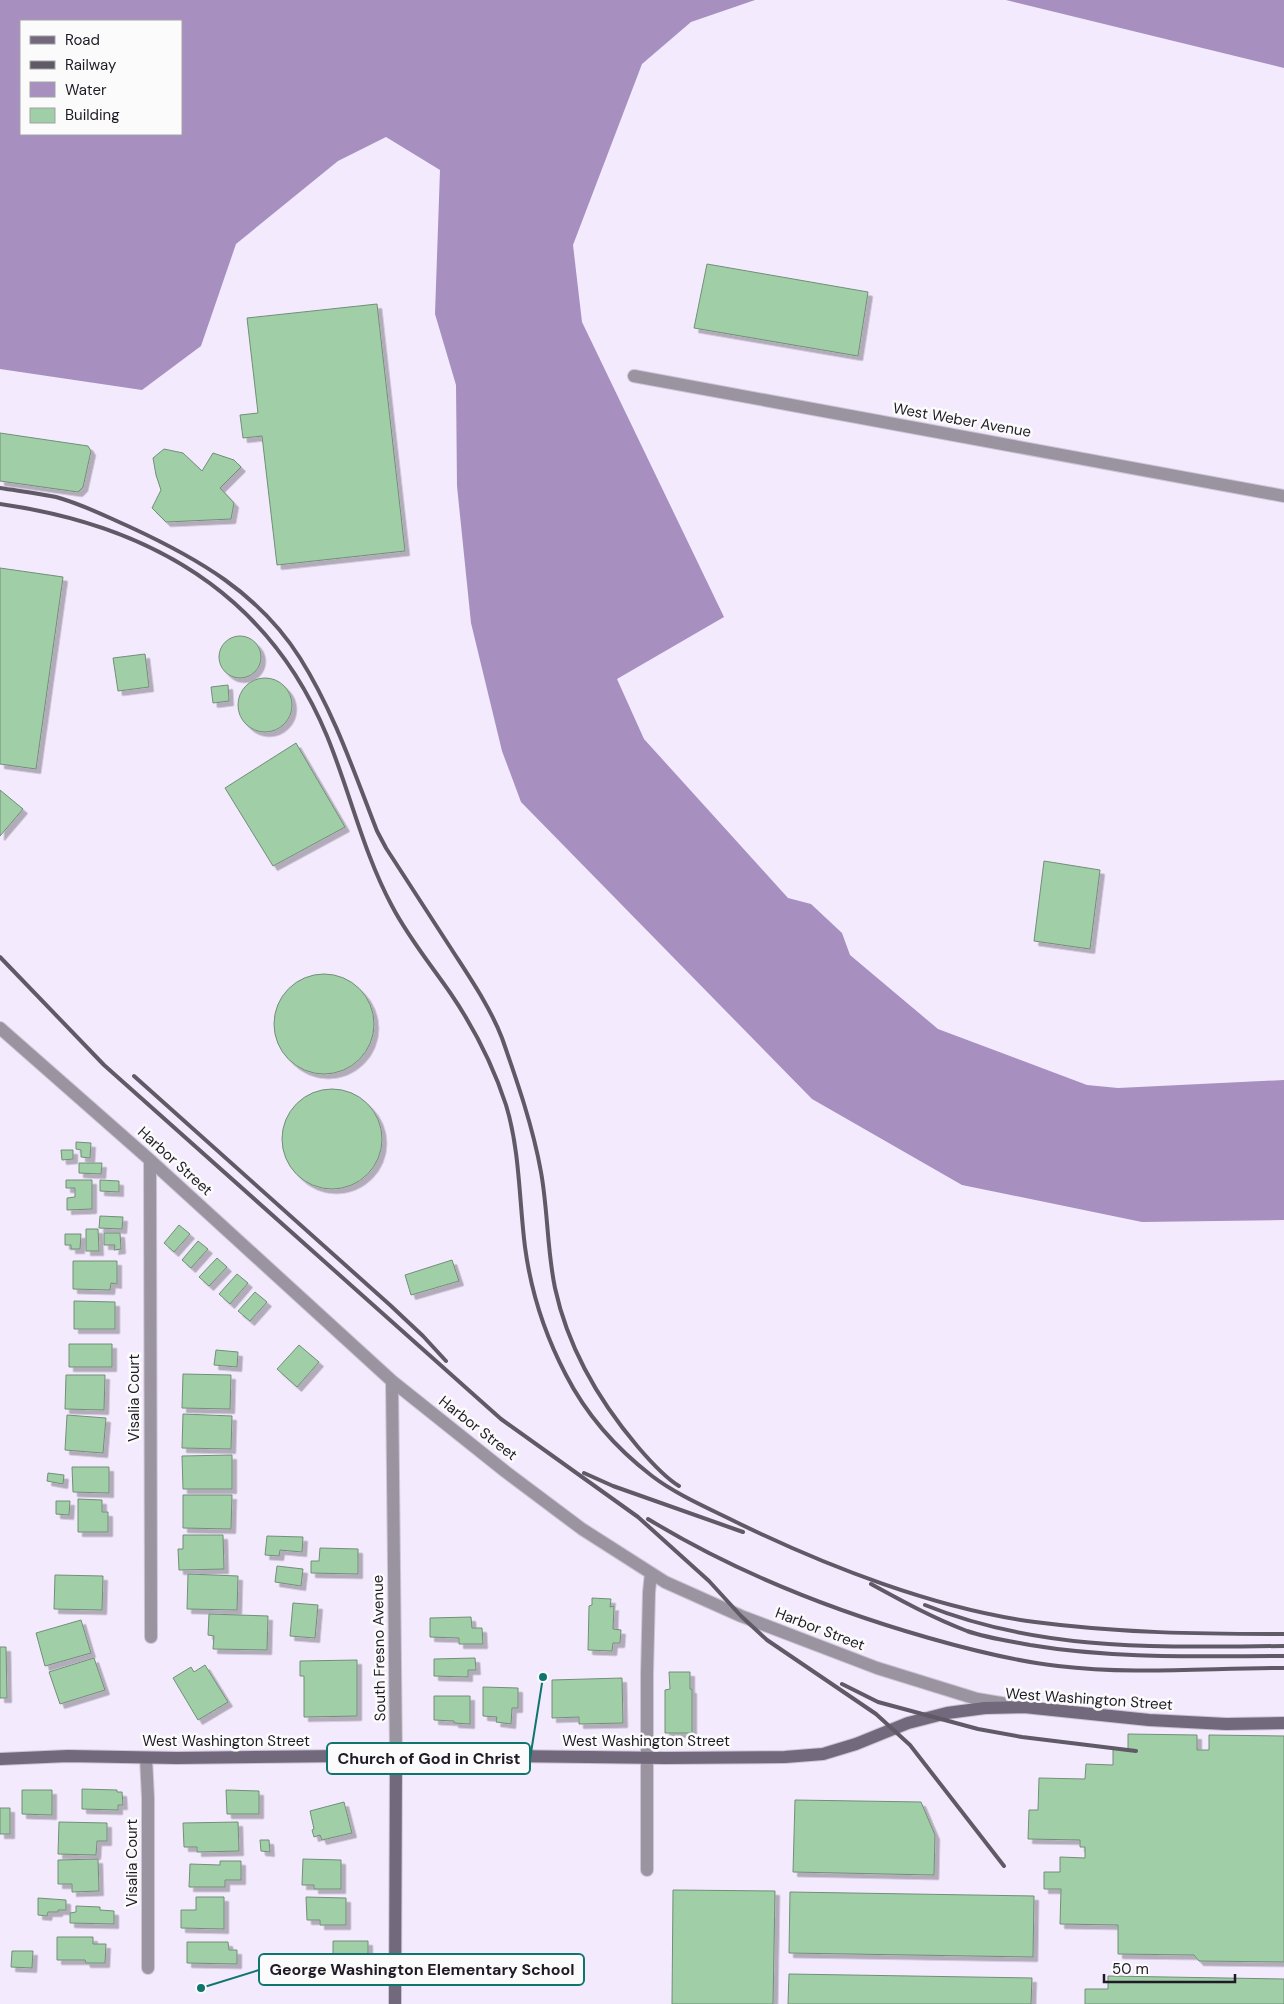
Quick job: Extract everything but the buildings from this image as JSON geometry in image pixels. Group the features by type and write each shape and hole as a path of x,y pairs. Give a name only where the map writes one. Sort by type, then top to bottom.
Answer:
{"street":[{"name":"West Weber Avenue","path":"634,376 1284,496"},
{"name":"Harbor Street","path":"0,1028 150,1160 392,1381 506,1472 582,1529 665,1582 839,1655 977,1699 1024,1707"},
{"name":"Visalia Court","path":"150,1160 152,1637"},
{"name":"South Fresno Avenue","path":"392,1381 396,1756 395,2004"},
{"path":"647,1870 649,1592 651,1573"},
{"name":"West Washington Street","path":"0,1759 68,1756 146,1758 396,1756 785,1757 823,1754 856,1744 908,1723 947,1713 985,1708 1024,1707 1149,1720 1226,1724 1284,1723"},
{"name":"Visalia Court","path":"146,1758 148,1798 148,1968"}],"water":[{"path":"0,0 755,0 691,22 642,64 573,245 582,322 724,617 617,679 644,739 788,898 811,904 842,933 850,955 938,1029 1087,1085 1118,1088 1284,1080 1284,1220 1142,1222 962,1185 812,1099 521,802 502,751 471,623 457,486 456,385 435,314 440,170 386,137 338,161 236,244 201,346 142,390 0,369"},
{"path":"1006,0 1284,0 1284,68"}],"railway":[{"path":"0,488 56,497 75,503 179,551 225,580 246,596 266,614 300,658 333,721 377,831 386,848 479,993 492,1015 502,1038 534,1138 543,1187 550,1259 555,1288 568,1332 577,1353 610,1411 657,1468 679,1486"},
{"path":"0,504 54,514 105,529 153,549 197,574 237,605 272,642 302,686 327,736 373,865 392,906 405,929 467,1020 489,1061 501,1090 511,1122 514,1140 525,1247 531,1280 540,1313 552,1344 566,1375 583,1403 603,1430 639,1466 682,1495 807,1554 882,1584 959,1607 997,1616 1097,1629 1190,1633 1284,1634"},
{"path":"0,957 104,1065 501,1419 638,1517 709,1581 741,1616 767,1640 876,1714 910,1745 1004,1866"},
{"path":"134,1076 390,1305 446,1361"},
{"path":"584,1473 613,1486 743,1532"},
{"path":"648,1519 715,1556 784,1588 892,1627 993,1655 1086,1669 1284,1668"},
{"path":"871,1584 930,1615 967,1631 1030,1645 1125,1655 1284,1656"},
{"path":"925,1605 969,1620 1057,1639 1147,1646 1284,1646"},
{"path":"842,1684 878,1702 978,1729 1022,1737 1136,1751"}],"place":[{"name":"Church of God in Christ","path":"543,1677"},
{"name":"George Washington Elementary School","path":"201,1988"}]}
